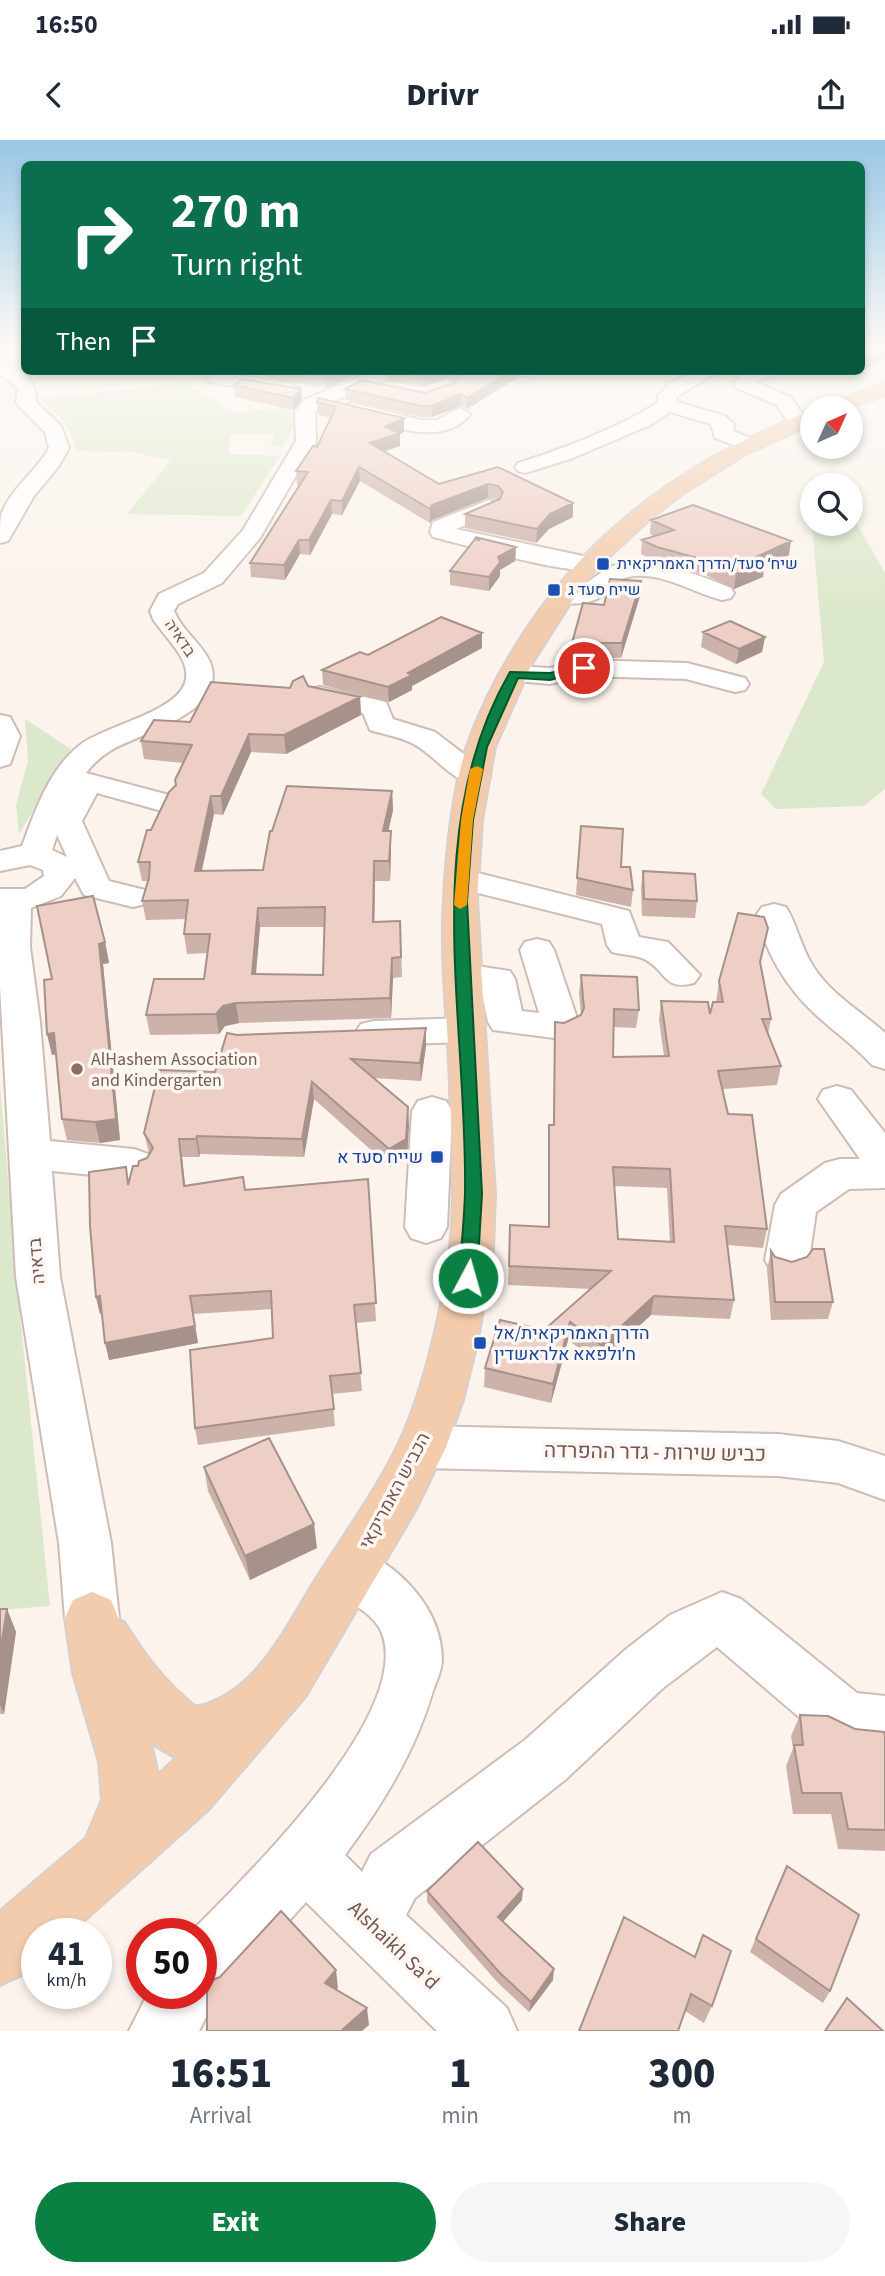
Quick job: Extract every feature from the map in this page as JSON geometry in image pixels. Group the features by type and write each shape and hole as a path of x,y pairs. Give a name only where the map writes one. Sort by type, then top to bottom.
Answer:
{"main road":[{"name":"הכביש האמריקאי","path":"0,1953 187,1789 285,1678 422,1447 442,1388 468,1278 474,1194 451,1169 466,1030 460,901 467,820 481,747 514,674 563,597 588,564 643,513 676,488 774,434"},
{"path":"92,1618 141,1697 174,1727 191,1737 215,1731 256,1711"},
{"path":"92,1618 101,1673 128,1762 131,1800 106,1861"},
{"path":"121,1742 153,1783 187,1789"}],"street":[{"path":"0,536 24,493 51,463 59,448 55,434"},
{"name":"בדאיה","path":"34,856 61,784 81,777 89,751 108,739 173,712 190,698 198,683 198,665 166,621 163,611 168,599 214,578 252,533 306,441 306,434"},
{"path":"525,467 574,451 608,434"},
{"path":"723,434 751,445"},
{"path":"489,507 447,522 441,527 441,532 588,564"},
{"path":"563,597 587,597 618,571 649,570 682,577 722,593"},
{"path":"514,674 550,676 584,668 687,671 735,684"},
{"path":"320,695 376,708 380,724 425,738 475,777"},
{"path":"0,723 6,736 0,758"},
{"path":"133,897 96,888 66,821 79,795 81,777 162,802"},
{"path":"0,862 15,857 34,856 49,859 58,866 58,881 42,895 8,900"},
{"path":"462,879 617,918 624,944 656,950 682,975"},
{"name":"בדאיה","path":"8,900 22,1021 38,1277 85,1544 92,1618"},
{"path":"775,914 777,933 813,991 873,1042 885,1056"},
{"path":"463,975 498,979 506,1022 562,1027 537,950"},
{"path":"346,1034 466,1030"},
{"path":"837,1099 885,1161"},
{"path":"426,1227 451,1169 432,1111"},
{"path":"30,1154 134,1164"},
{"path":"787,1260 796,1205 840,1174 885,1172"},
{"name":"כביש שירות - גדר ההפרדה","path":"422,1447 778,1455 838,1462 885,1478"},
{"path":"217,1951 306,1858 363,1782 399,1712 415,1661 409,1629 394,1603 351,1570"},
{"path":"369,1923 393,1876 545,1760 689,1633 722,1617 846,1720 885,1724"},
{"name":"Alshaikh Sa'd","path":"306,1858 369,1923 484,2031"},
{"path":"162,2031 177,2009"},
{"path":"191,2009 194,2031"}],"green space":[{"path":"289,434 283,447 270,446 275,435 230,435 229,454 280,456 241,516 127,514 171,460 132,452 77,451 71,435"},
{"path":"863,535 885,573 885,789 864,806 776,809 761,794 824,662 813,536"},
{"path":"25,719 71,749 19,834 16,805 28,761"},
{"path":"0,1084 20,1316 50,1606 0,1610"}],"building":[{"path":"323,434 396,434 370,443 439,484 498,467 573,503 550,514 537,529 465,514 500,499 503,492 498,486 488,484 432,505 430,509 359,467 342,501 331,500 309,540 299,540 284,565 250,563 308,472 296,471 313,446 317,447"},
{"path":"693,505 791,541 754,558 765,563 736,574 708,561 657,547 642,540 674,530 651,520"},
{"path":"475,537 516,547 498,557 500,562 489,577 450,571 475,539 480,540"},
{"path":"610,579 641,581 622,643 572,643 583,603 604,605"},
{"path":"441,617 482,633 408,673 412,675 388,687 322,670 360,652 368,655"},
{"path":"730,621 765,637 739,649 703,632"},
{"path":"303,676 308,686 360,697 284,735 249,734 221,796 211,796 195,871 263,870 270,831 287,786 392,791 383,831 391,831 389,861 374,861 373,922 400,921 401,957 392,958 390,998 236,1003 223,1006 216,1014 146,1015 154,979 204,979 210,934 184,934 188,900 142,901 149,878 150,862 138,862 147,830 151,830 169,792 176,785 175,780 192,745 141,741 154,720 190,722 211,682 290,688 293,681","holes":["325,907 323,975 252,974 258,908"]},
{"path":"581,826 623,829 621,867 630,867 633,890 577,878"},
{"path":"643,871 695,874 697,901 644,899"},
{"path":"93,896 105,942 99,944 116,1119 95,1122 62,1119 54,1033 47,1034 44,980 52,979 37,906"},
{"path":"738,913 764,917 768,928 760,962 771,1019 762,1019 781,1066 718,1071 728,1114 752,1115 767,1229 725,1226 734,1300 654,1296 601,1345 570,1322 553,1384 485,1368 500,1320 544,1330 611,1271 509,1266 510,1225 549,1227 549,1125 554,1125 555,1022 564,1023 581,1015 584,1008 581,975 637,977 639,1010 614,1009 613,1057 669,1056 661,1001 708,1002 710,1014 713,1002 723,1002 719,981","holes":["613,1167 670,1169 674,1242 618,1239"]},
{"path":"426,1028 420,1063 351,1059 408,1107 406,1139 389,1149 312,1082 302,1139 197,1136 196,1139 179,1139 184,1186 243,1177 245,1190 368,1179 376,1303 354,1305 361,1373 330,1376 334,1409 195,1428 190,1350 273,1338 271,1291 190,1296 195,1326 105,1343 100,1296 96,1297 89,1172 126,1167 128,1185 133,1166 138,1166 139,1161 147,1158 153,1148 144,1133 159,1070 215,1072 227,1033 237,1035"},
{"path":"813,1249 824,1249 833,1302 775,1302 771,1251 775,1257 792,1262 807,1257"},
{"path":"269,1438 314,1524 245,1556 204,1467"},
{"path":"0,1609 7,1609 0,1652"},
{"path":"800,1715 828,1716 855,1729 884,1732 885,1830 848,1829 841,1793 802,1793 794,1745 803,1745"},
{"path":"478,1842 523,1889 498,1917 554,1969 531,2002 499,1972 427,1891"},
{"path":"787,1866 859,1915 830,1991 756,1939"},
{"path":"281,1911 336,1970 325,1983 367,2008 341,2031 207,2031 207,2009 217,2009 217,1978"},
{"path":"624,1917 695,1957 703,1935 731,1951 712,2006 691,1994 678,2031 579,2031"},
{"path":"847,1998 883,2031 825,2031"}],"slow traffic":[{"path":"460,905 467,820 477,769"}],"place":[{"name":"שיח׳ סעד/הדרך האמריקאית","path":"603,564"},
{"name":"שייח סעד ג","path":"554,590"},
{"name":"AlHashem Association and Kindergarten","path":"77,1069"},
{"name":"שייח סעד א","path":"437,1157"},
{"name":"הדרך האמריקאית/אל ח׳ולפאא אלראשדין","path":"480,1343"}],"route":[{"path":"468,1278 474,1194 460,901 467,820 481,747 514,674 550,676 584,668"}]}
